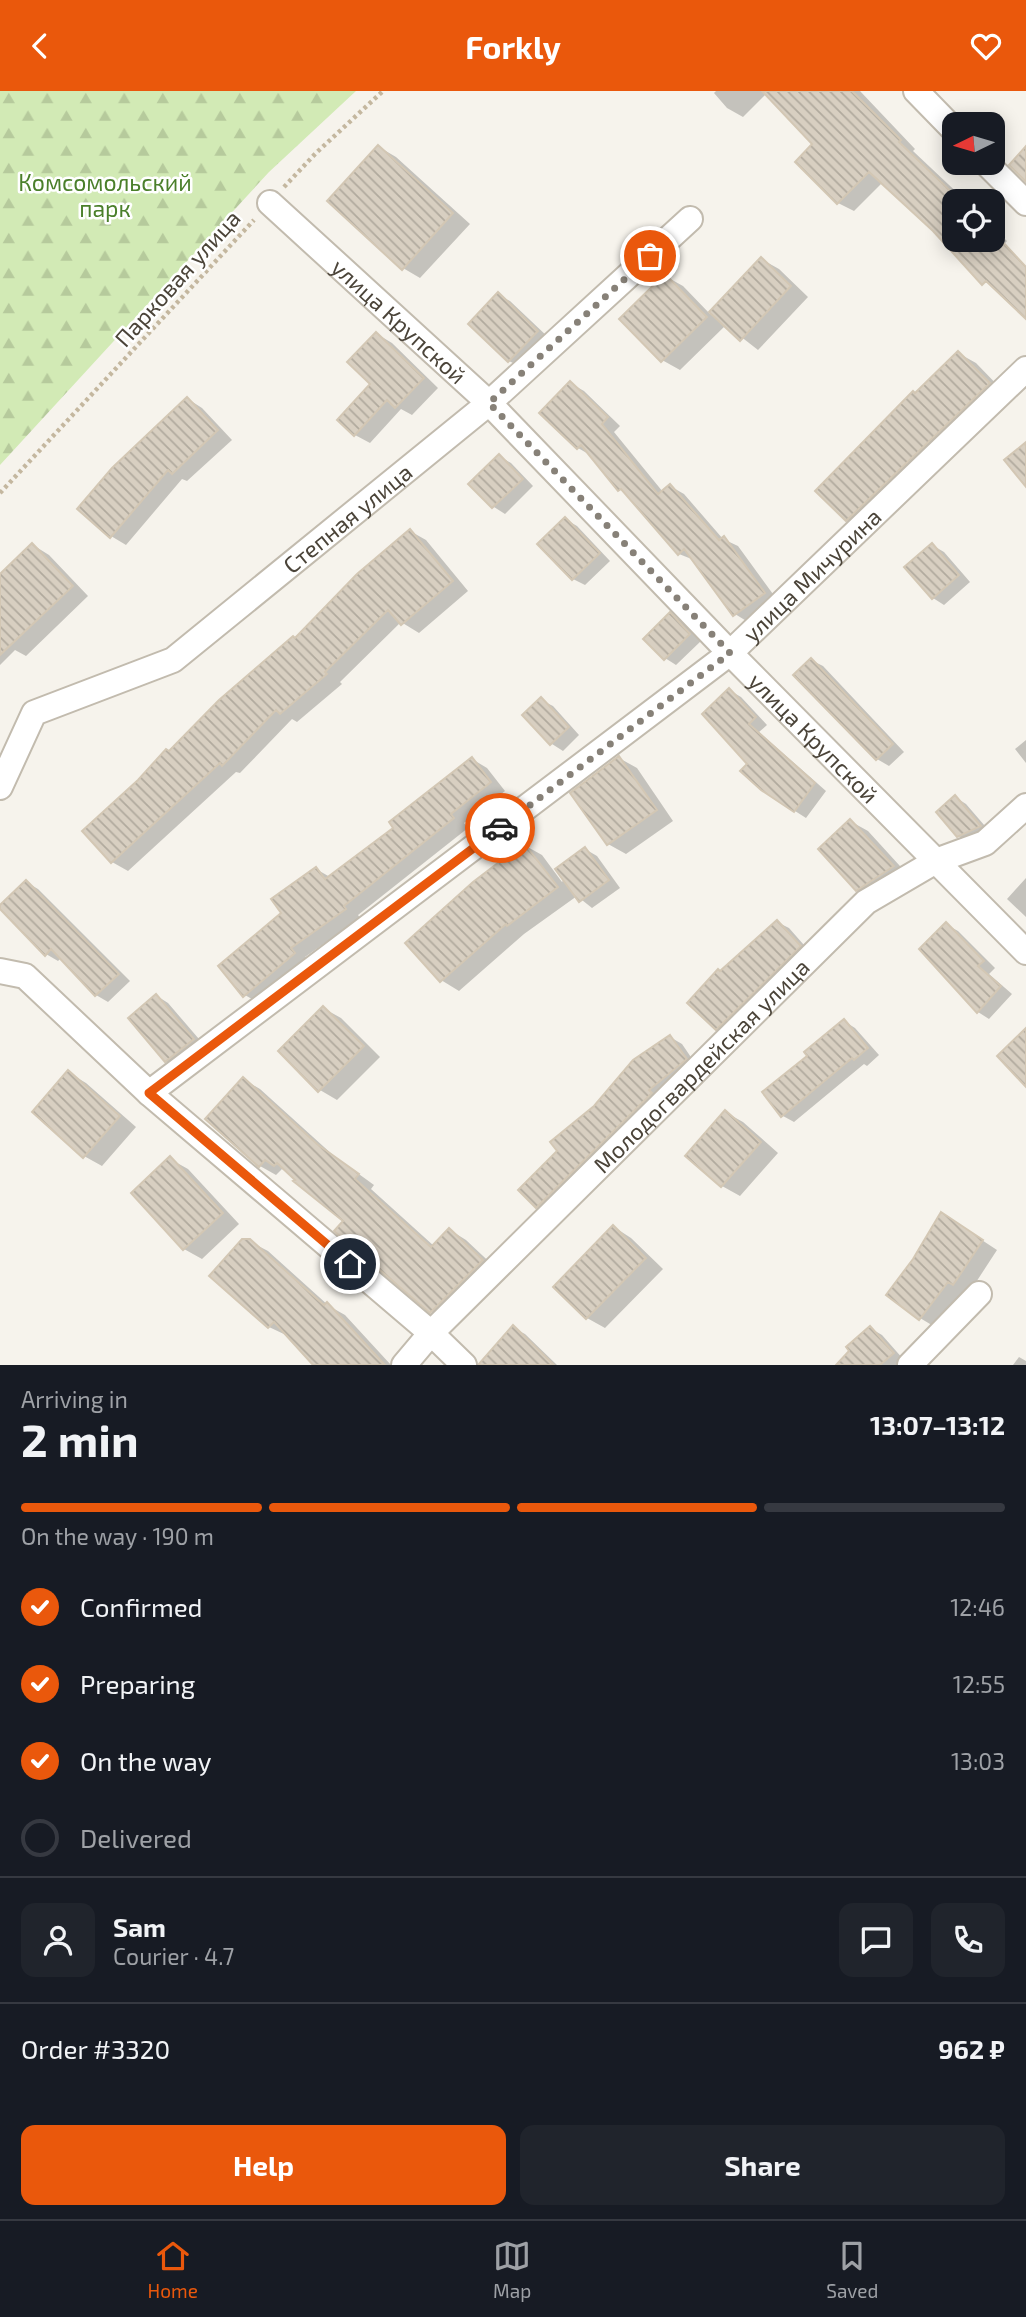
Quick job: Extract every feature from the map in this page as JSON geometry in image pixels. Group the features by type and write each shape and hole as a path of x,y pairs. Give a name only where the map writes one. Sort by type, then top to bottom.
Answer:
{"street":[{"path":"916,91 942,118"},
{"path":"998,175 1026,203"},
{"name":"улица Крупской","path":"270,203 489,403 730,653 1026,953"},
{"name":"Степная улица","path":"0,787 34,713 173,660 489,403 690,219"},
{"name":"улица Мичурина","path":"149,1093 730,653 1026,369"},
{"name":"Молодогвардейская улица","path":"404,1365 431,1333 866,902 936,861 985,843 1026,806"},
{"path":"0,971 25,976 149,1093 431,1333 464,1365"},
{"path":"910,1365 979,1294"}],"path":[{"name":"Парковая улица","path":"0,493 316,153 383,91"}],"green space":[{"name":"Комсомольский парк","path":"0,91 356,91 269,172 0,465"}],"building":[{"path":"762,91 852,91 901,140 899,142 948,189 942,189 942,241 869,172 837,204 795,162 812,144"},
{"path":"378,145 453,213 402,270 327,201"},
{"path":"1026,146 1026,182 1009,165"},
{"path":"1005,244 1026,267 1026,319 986,281 982,285 952,252 1005,252"},
{"path":"761,257 791,286 740,341 709,312"},
{"path":"665,274 707,317 661,362 619,319"},
{"path":"498,292 538,331 508,362 468,324"},
{"path":"376,332 424,378 395,408 387,400 354,436 337,420 370,384 347,362"},
{"path":"958,351 990,383 846,521 815,491 913,391 915,393"},
{"path":"570,381 608,417 602,424 658,494 670,484 719,540 724,536 765,593 733,616 684,549 678,555 621,489 618,491 581,445 577,449 539,413"},
{"path":"187,397 218,430 172,474 168,470 110,538 77,509 112,468"},
{"path":"1026,442 1026,487 1004,460"},
{"path":"499,454 523,479 492,508 468,484"},
{"path":"565,517 600,553 572,580 537,544"},
{"path":"410,529 453,581 401,625 388,610 325,672 327,674 280,714 276,710 222,766 220,763 111,863 82,831 138,780 166,749 169,751 219,700 293,636 295,638 357,574"},
{"path":"32,543 73,586 0,655 0,574"},
{"path":"932,543 959,575 932,599 904,567"},
{"path":"670,612 690,634 664,660 643,639"},
{"path":"811,658 893,744 876,760 793,675"},
{"path":"729,688 756,717 749,724 815,783 794,812 761,790 740,771 747,764 702,714"},
{"path":"541,697 569,727 550,745 522,715"},
{"path":"619,756 657,810 607,845 570,793"},
{"path":"472,757 491,782 451,814 454,818 344,906 346,909 291,948 295,953 243,997 218,966 281,913 271,899 316,867 325,879 393,828 389,822"},
{"path":"955,795 981,826 957,837 936,812"},
{"path":"850,819 894,866 856,891 818,849"},
{"path":"524,843 558,887 507,926 506,924 440,982 405,943 473,882"},
{"path":"585,847 609,880 579,902 555,869"},
{"path":"26,880 119,974 95,996 51,949 45,956 0,909 0,905"},
{"path":"777,920 801,946 716,1030 687,1003 718,969 720,971"},
{"path":"946,922 984,961 978,966 1001,986 977,1013 919,949"},
{"path":"156,994 194,1039 165,1062 128,1018"},
{"path":"323,1006 364,1046 318,1092 278,1051"},
{"path":"844,1019 868,1048 854,1060 852,1058 781,1117 762,1092 807,1056 804,1052"},
{"path":"1026,1028 1026,1087 997,1056"},
{"path":"670,1035 687,1059 649,1090 652,1093 536,1208 518,1190 557,1151 550,1142 594,1106 633,1060"},
{"path":"68,1070 120,1116 83,1158 32,1112"},
{"path":"243,1077 317,1144 359,1174 355,1179 431,1247 449,1228 483,1260 430,1313 334,1231 343,1221 293,1181 295,1180 277,1163 274,1166 265,1160 259,1167 205,1119"},
{"path":"725,1110 761,1142 721,1187 685,1156"},
{"path":"170,1156 223,1213 183,1250 131,1193"},
{"path":"941,1212 983,1240 953,1285 948,1282 919,1320 886,1295 913,1259"},
{"path":"613,1225 646,1258 586,1319 553,1287"},
{"path":"242,1239 250,1239 324,1305 327,1302 385,1365 313,1365 274,1322 268,1328 209,1276"},
{"path":"513,1325 554,1365 478,1365"},
{"path":"870,1326 894,1353 880,1365 836,1365 849,1351 846,1347"}],"way so far":[{"path":"500,828 730,653 489,403 650,256"}],"route":[{"path":"350,1264 149,1093 500,828"}]}
